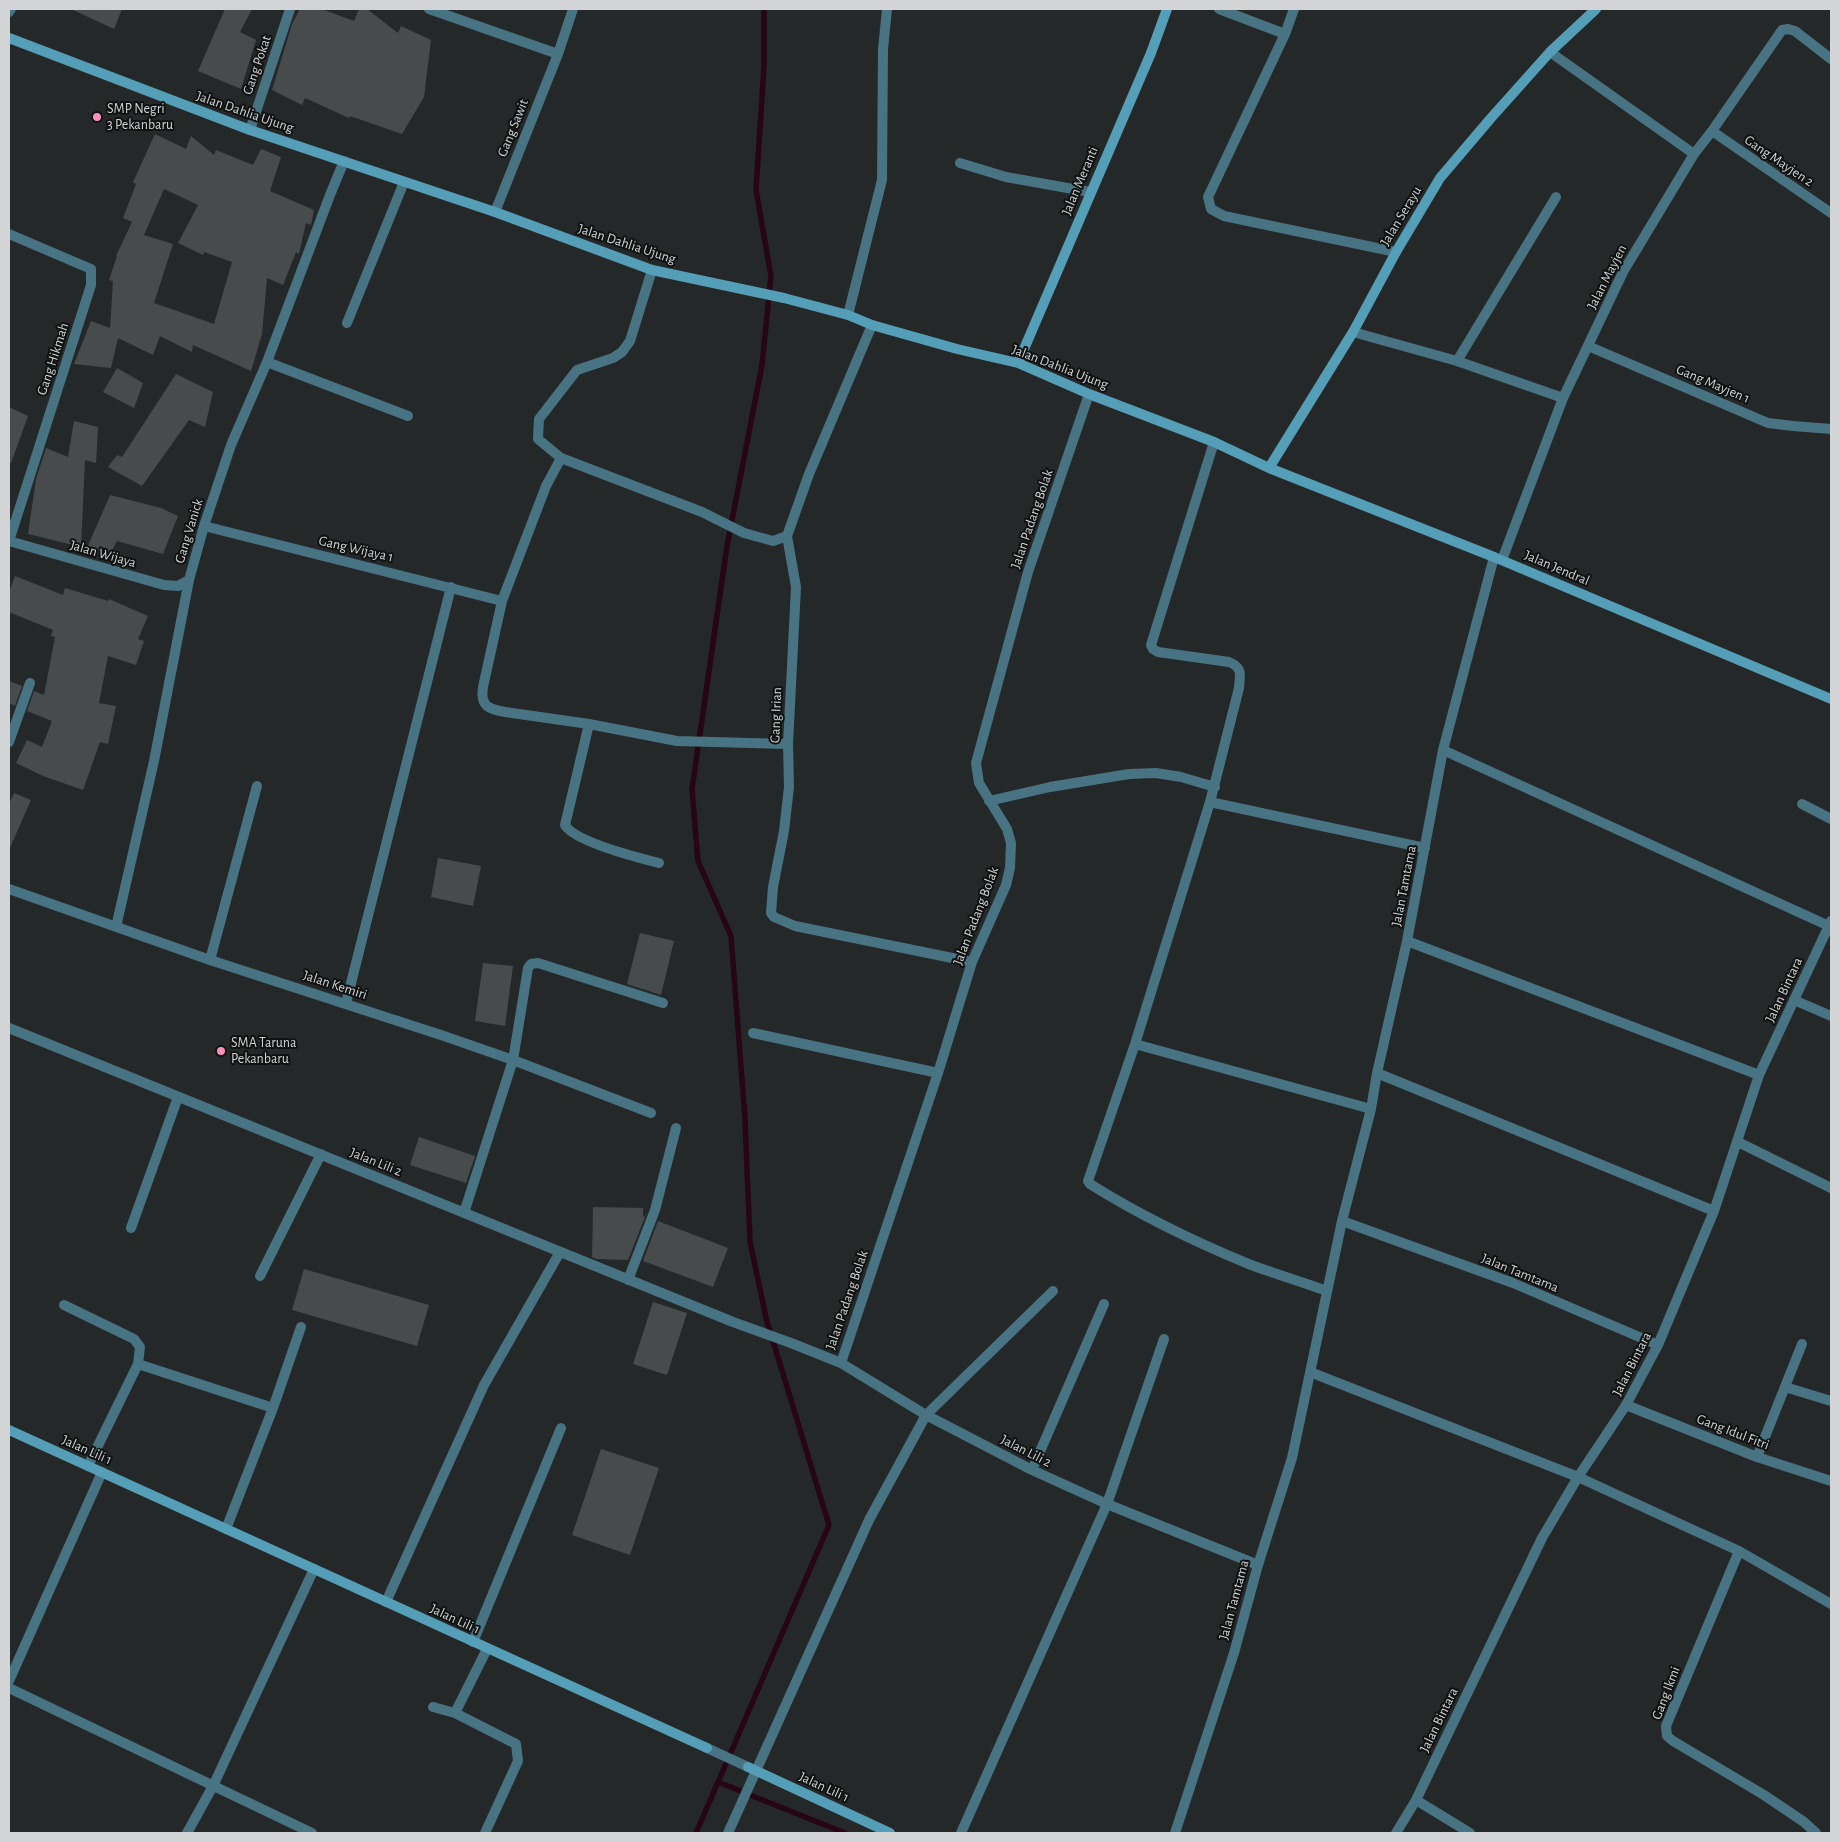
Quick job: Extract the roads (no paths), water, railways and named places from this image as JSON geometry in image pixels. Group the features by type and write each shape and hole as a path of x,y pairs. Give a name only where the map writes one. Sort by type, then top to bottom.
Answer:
{"main road":[{"name":"Jalan Meranti","path":"1018,363 1151,53 1167,9"},
{"name":"Jalan Serayu","path":"1270,468 1353,332 1396,252 1440,178 1490,118 1550,52 1596,9"},
{"name":"Jalan Dahlia Ujung","path":"9,38 250,130 494,212 652,270 784,298 848,315 872,325 957,349 1018,363 1090,394 1214,442 1270,468"},
{"name":"Jalan Jendral","path":"1270,468 1498,559 1831,699"},
{"name":"Jalan Lili 1","path":"9,1430 707,1748"},
{"name":"Jalan Lili 1","path":"752,1769 890,1833"}],"street":[{"name":"Gang Pokat","path":"250,130 290,9"},
{"path":"430,9 558,54"},
{"name":"Gang Sawit","path":"494,212 558,54 573,9"},
{"path":"848,315 882,180 883,49 887,9"},
{"path":"1219,9 1286,34"},
{"path":"1294,9 1286,34 1208,197 1211,209 1224,216 1396,252"},
{"name":"Jalan Mayjen","path":"1498,559 1563,398 1623,272 1694,154 1782,30 1795,31 1831,59"},
{"path":"1550,52 1694,154"},
{"name":"Gang Mayjen 2","path":"1712,131 1831,213"},
{"name":"Gang Vanick","path":"116,926 154,761 189,580 204,526 231,445 267,362 344,161"},
{"path":"960,163 1006,177 1090,192"},
{"path":"346,322 404,182"},
{"path":"1457,361 1556,197"},
{"name":"Gang Hikmah","path":"9,234 91,269 91,285 9,541"},
{"path":"652,270 630,341 622,352 613,358 577,370 539,419 538,440 561,458 702,512 744,534 773,541 787,536"},
{"name":"Gang Irian","path":"872,325 808,474 787,536 796,588 788,744 789,787 784,831 773,887 772,915 795,926 972,962"},
{"path":"1353,332 1457,361 1563,398"},
{"name":"Gang Mayjen 1","path":"1588,346 1768,423 1831,429"},
{"path":"267,362 408,416"},
{"name":"Jalan Padang Bolak","path":"841,1363 938,1073 972,962 1006,885 1010,868 1011,843 1007,829 979,783 976,762 1028,572 1090,394"},
{"path":"1214,442 1150,645 1158,652 1229,662 1237,666 1240,672 1239,688 1215,787 1135,1044 1088,1177 1089,1183 1130,1208 1172,1230 1252,1265 1327,1291"},
{"path":"561,458 546,486 502,601 483,687 482,696 486,705 493,710 589,724 676,741 788,744"},
{"name":"Gang Wijaya 1","path":"204,526 502,601"},
{"name":"Jalan Wijaya","path":"9,541 164,585 178,586 189,580"},
{"name":"Jalan Tamtama","path":"1175,1833 1234,1653 1258,1565 1292,1458 1342,1221 1371,1109 1377,1073 1407,941 1443,750 1498,559"},
{"path":"346,1003 451,587"},
{"path":"9,742 30,683"},
{"path":"589,724 566,825 569,831 576,836 659,863"},
{"path":"1443,750 1830,924"},
{"path":"989,801 1050,787 1129,774 1156,773 1181,777 1215,787"},
{"path":"210,960 257,786"},
{"path":"1210,802 1425,848"},
{"path":"1802,804 1831,818"},
{"name":"Jalan Kemiri","path":"9,889 210,960 346,1003 513,1060 651,1113"},
{"name":"Jalan Bintara","path":"1396,1833 1416,1800 1542,1538 1578,1478 1626,1405 1658,1345 1714,1212 1759,1075 1830,924"},
{"path":"1407,941 1759,1075"},
{"path":"464,1213 513,1060 528,968 531,964 538,963 663,1003"},
{"path":"1794,1000 1831,1016"},
{"name":"Jalan Lili 2","path":"9,1028 628,1280 841,1363 926,1414 1032,1470 1107,1504 1258,1565"},
{"path":"753,1033 938,1073"},
{"path":"1135,1044 1371,1109"},
{"path":"1377,1073 1714,1212"},
{"path":"131,1228 178,1097"},
{"path":"628,1280 655,1210 676,1128"},
{"path":"1738,1142 1831,1188"},
{"path":"260,1276 321,1154"},
{"name":"Jalan Tamtama","path":"1342,1221 1514,1283 1658,1345"},
{"path":"386,1602 484,1385 560,1252"},
{"path":"728,1833 750,1786 752,1769 869,1520 926,1414 1053,1291"},
{"path":"1032,1470 1104,1304"},
{"path":"64,1305 134,1339 140,1347 138,1364 88,1466"},
{"path":"226,1529 273,1408 301,1327"},
{"path":"961,1833 1107,1504 1164,1339"},
{"path":"1757,1457 1802,1344"},
{"path":"138,1364 273,1408"},
{"path":"1310,1372 1578,1478 1739,1551 1831,1604"},
{"path":"1785,1387 1831,1401"},
{"name":"Gang Idul Fitri","path":"1626,1405 1757,1457 1831,1481"},
{"path":"473,1642 561,1428"},
{"path":"9,1681 102,1472"},
{"name":"Gang Ikmi","path":"1739,1551 1666,1726 1667,1736 1673,1742 1764,1795 1804,1822 1816,1833"},
{"path":"187,1833 213,1786 314,1569"},
{"path":"455,1713 487,1649"},
{"path":"9,1688 312,1833"},
{"path":"433,1707 455,1713 516,1744 518,1761 485,1833"},
{"name":"Jalan Lili 1","path":"707,1748 752,1769"},
{"path":"1416,1800 1470,1833"}],"waterway":[{"path":"696,1833 829,1525 766,1318 750,1241 745,1119 731,936 698,861 692,789 727,546 762,365 771,276 756,190 764,66 764,9"},
{"path":"718,1782 845,1833"}],"place":[{"name":"SMP Negri 3 Pekanbaru","path":"97,117"},
{"name":"SMA Taruna Pekanbaru","path":"221,1051"}]}
